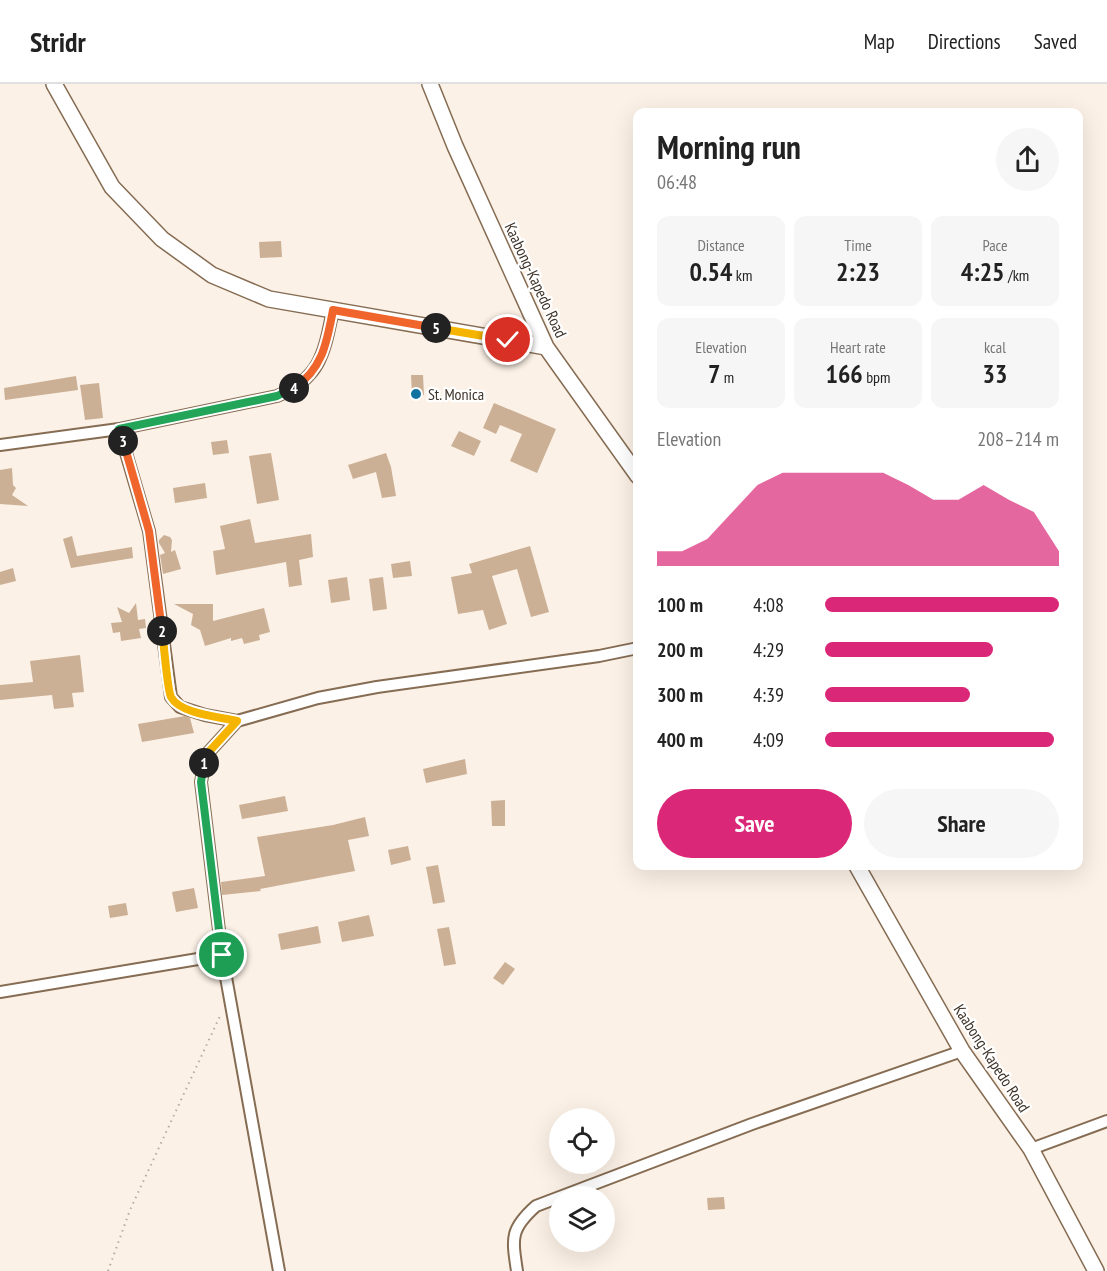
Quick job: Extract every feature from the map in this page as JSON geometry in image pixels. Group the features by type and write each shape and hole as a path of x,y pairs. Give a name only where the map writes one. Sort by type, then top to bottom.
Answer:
{"main road":[{"path":"54,84 112,187 162,238 212,275 269,299 546,347"},
{"name":"Kaabong-Kapedo Road","path":"430,84 454,146 546,347 633,469"},
{"name":"Kaabong-Kapedo Road","path":"859,870 962,1051 1030,1149 1096,1271"}],"street":[{"path":"0,446 119,429 277,396 308,378 315,370 323,354 333,310"},
{"path":"119,429 149,531 171,697 180,707 205,715 237,721 318,698 354,691 599,656 633,649"},
{"path":"237,721 206,755 201,782 222,955 279,1271"},
{"path":"0,992 222,955"},
{"path":"517,1271 514,1239 519,1221 536,1206 752,1124 962,1051"},
{"path":"1030,1149 1107,1121"}],"path":[{"path":"108,1271 130,1210 220,1016"}],"building":[{"path":"281,241 282,257 260,258 259,242"},
{"path":"411,375 423,375 424,395 412,396"},
{"path":"76,376 78,390 5,400 4,388"},
{"path":"99,383 103,418 85,420 80,385"},
{"path":"494,403 556,429 537,473 510,461 522,434 500,425 496,434 483,428"},
{"path":"459,431 481,441 474,456 451,446"},
{"path":"227,440 229,453 213,455 211,442"},
{"path":"271,453 279,500 257,504 249,456"},
{"path":"386,453 396,496 382,498 376,472 353,479 348,465"},
{"path":"12,468 13,485 16,488 12,495 28,506 0,504 0,470"},
{"path":"205,483 207,498 175,503 173,488"},
{"path":"250,519 255,543 311,534 313,557 299,560 302,585 289,587 286,562 216,575 213,551 225,549 220,526"},
{"path":"164,535 172,540 171,552 175,550 181,569 163,574 160,555 165,553 159,540"},
{"path":"72,536 77,556 132,547 133,558 71,568 63,539"},
{"path":"530,546 549,612 531,617 517,569 492,576 507,624 489,630 483,610 458,614 451,577 472,573 469,564"},
{"path":"410,561 412,576 393,578 391,564"},
{"path":"13,568 16,581 0,585 0,572"},
{"path":"347,577 350,600 331,603 328,580"},
{"path":"383,577 387,609 373,611 369,579"},
{"path":"136,603 138,620 145,619 146,628 139,629 141,638 121,641 120,632 113,633 111,623 122,622 117,607 129,613"},
{"path":"174,604 213,604 213,621 264,608 270,632 259,635 260,640 244,644 242,638 231,641 231,638 205,646 200,630 191,625 193,614"},
{"path":"80,655 84,692 72,693 74,707 54,709 52,695 0,700 0,685 33,682 30,661"},
{"path":"185,716 190,718 194,733 142,742 138,724"},
{"path":"465,759 467,774 426,783 423,769"},
{"path":"285,796 288,811 242,819 239,805"},
{"path":"505,800 505,826 492,826 491,801"},
{"path":"365,817 369,836 348,840 355,871 260,889 261,891 222,895 221,882 265,876 257,837 333,825"},
{"path":"408,846 411,860 391,865 388,850"},
{"path":"438,865 445,902 433,904 426,867"},
{"path":"194,888 198,908 176,912 172,892"},
{"path":"126,903 128,915 110,918 108,906"},
{"path":"369,915 374,936 342,942 338,922"},
{"path":"318,926 321,943 281,950 278,934"},
{"path":"449,927 456,964 444,966 437,929"},
{"path":"505,962 515,969 503,985 493,978"},
{"path":"724,1197 725,1209 708,1210 707,1198"}],"place":[{"name":"St. Monica","path":"416,394"}],"route":[{"path":"222,955 201,782 206,755 237,721 205,715 180,707 171,697 149,531 119,429 277,396 289,391 308,378 315,370 327,342 333,310 508,340"}]}
